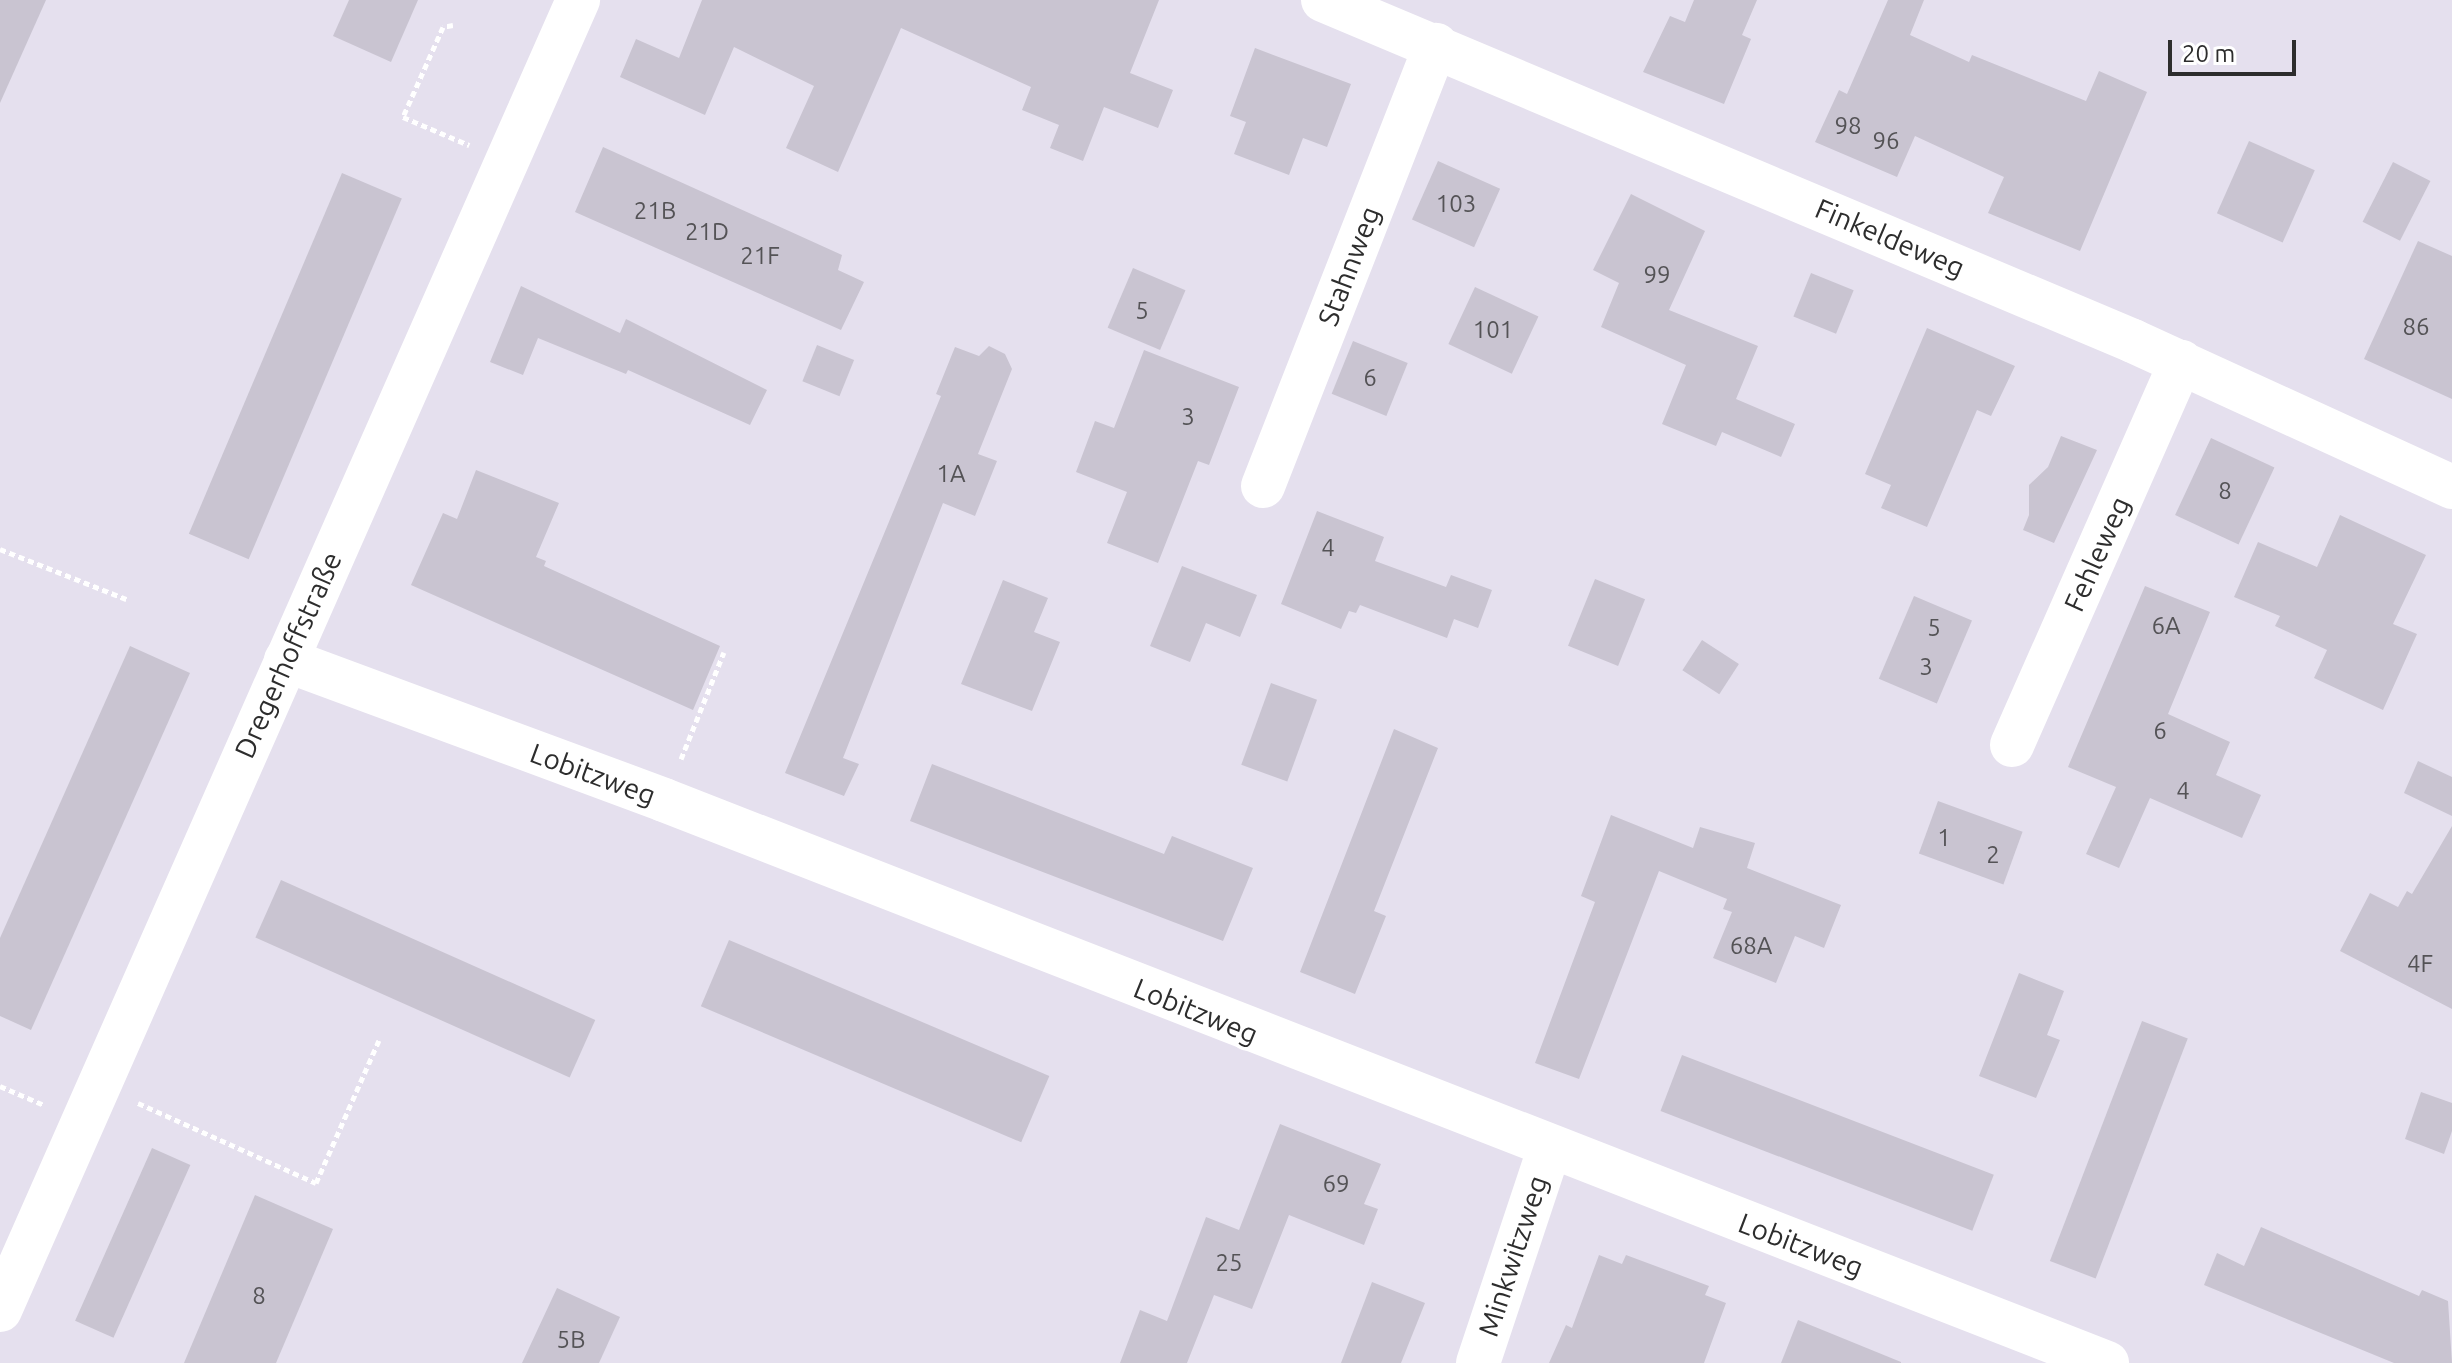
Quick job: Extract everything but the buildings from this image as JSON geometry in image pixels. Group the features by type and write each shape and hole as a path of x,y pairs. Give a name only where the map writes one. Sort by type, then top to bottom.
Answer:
{"street":[{"name":"Dregerhoffstraße","path":"0,1310 578,0"},
{"name":"Finkeldeweg","path":"1323,0 1436,45 2181,362 2452,487"},
{"name":"Stahnweg","path":"1263,486 1436,45"},
{"name":"Fehleweg","path":"2012,745 2181,362"},
{"name":"Lobitzweg","path":"286,660 664,800 1549,1149 2107,1363"},
{"name":"Minkwitzweg","path":"1478,1363 1549,1149"}],"path":[{"path":"453,25 443,27 403,117 507,161"},
{"path":"0,549 126,599"},
{"path":"664,800 724,652"},
{"path":"99,1085 316,1183 379,1040"}]}
